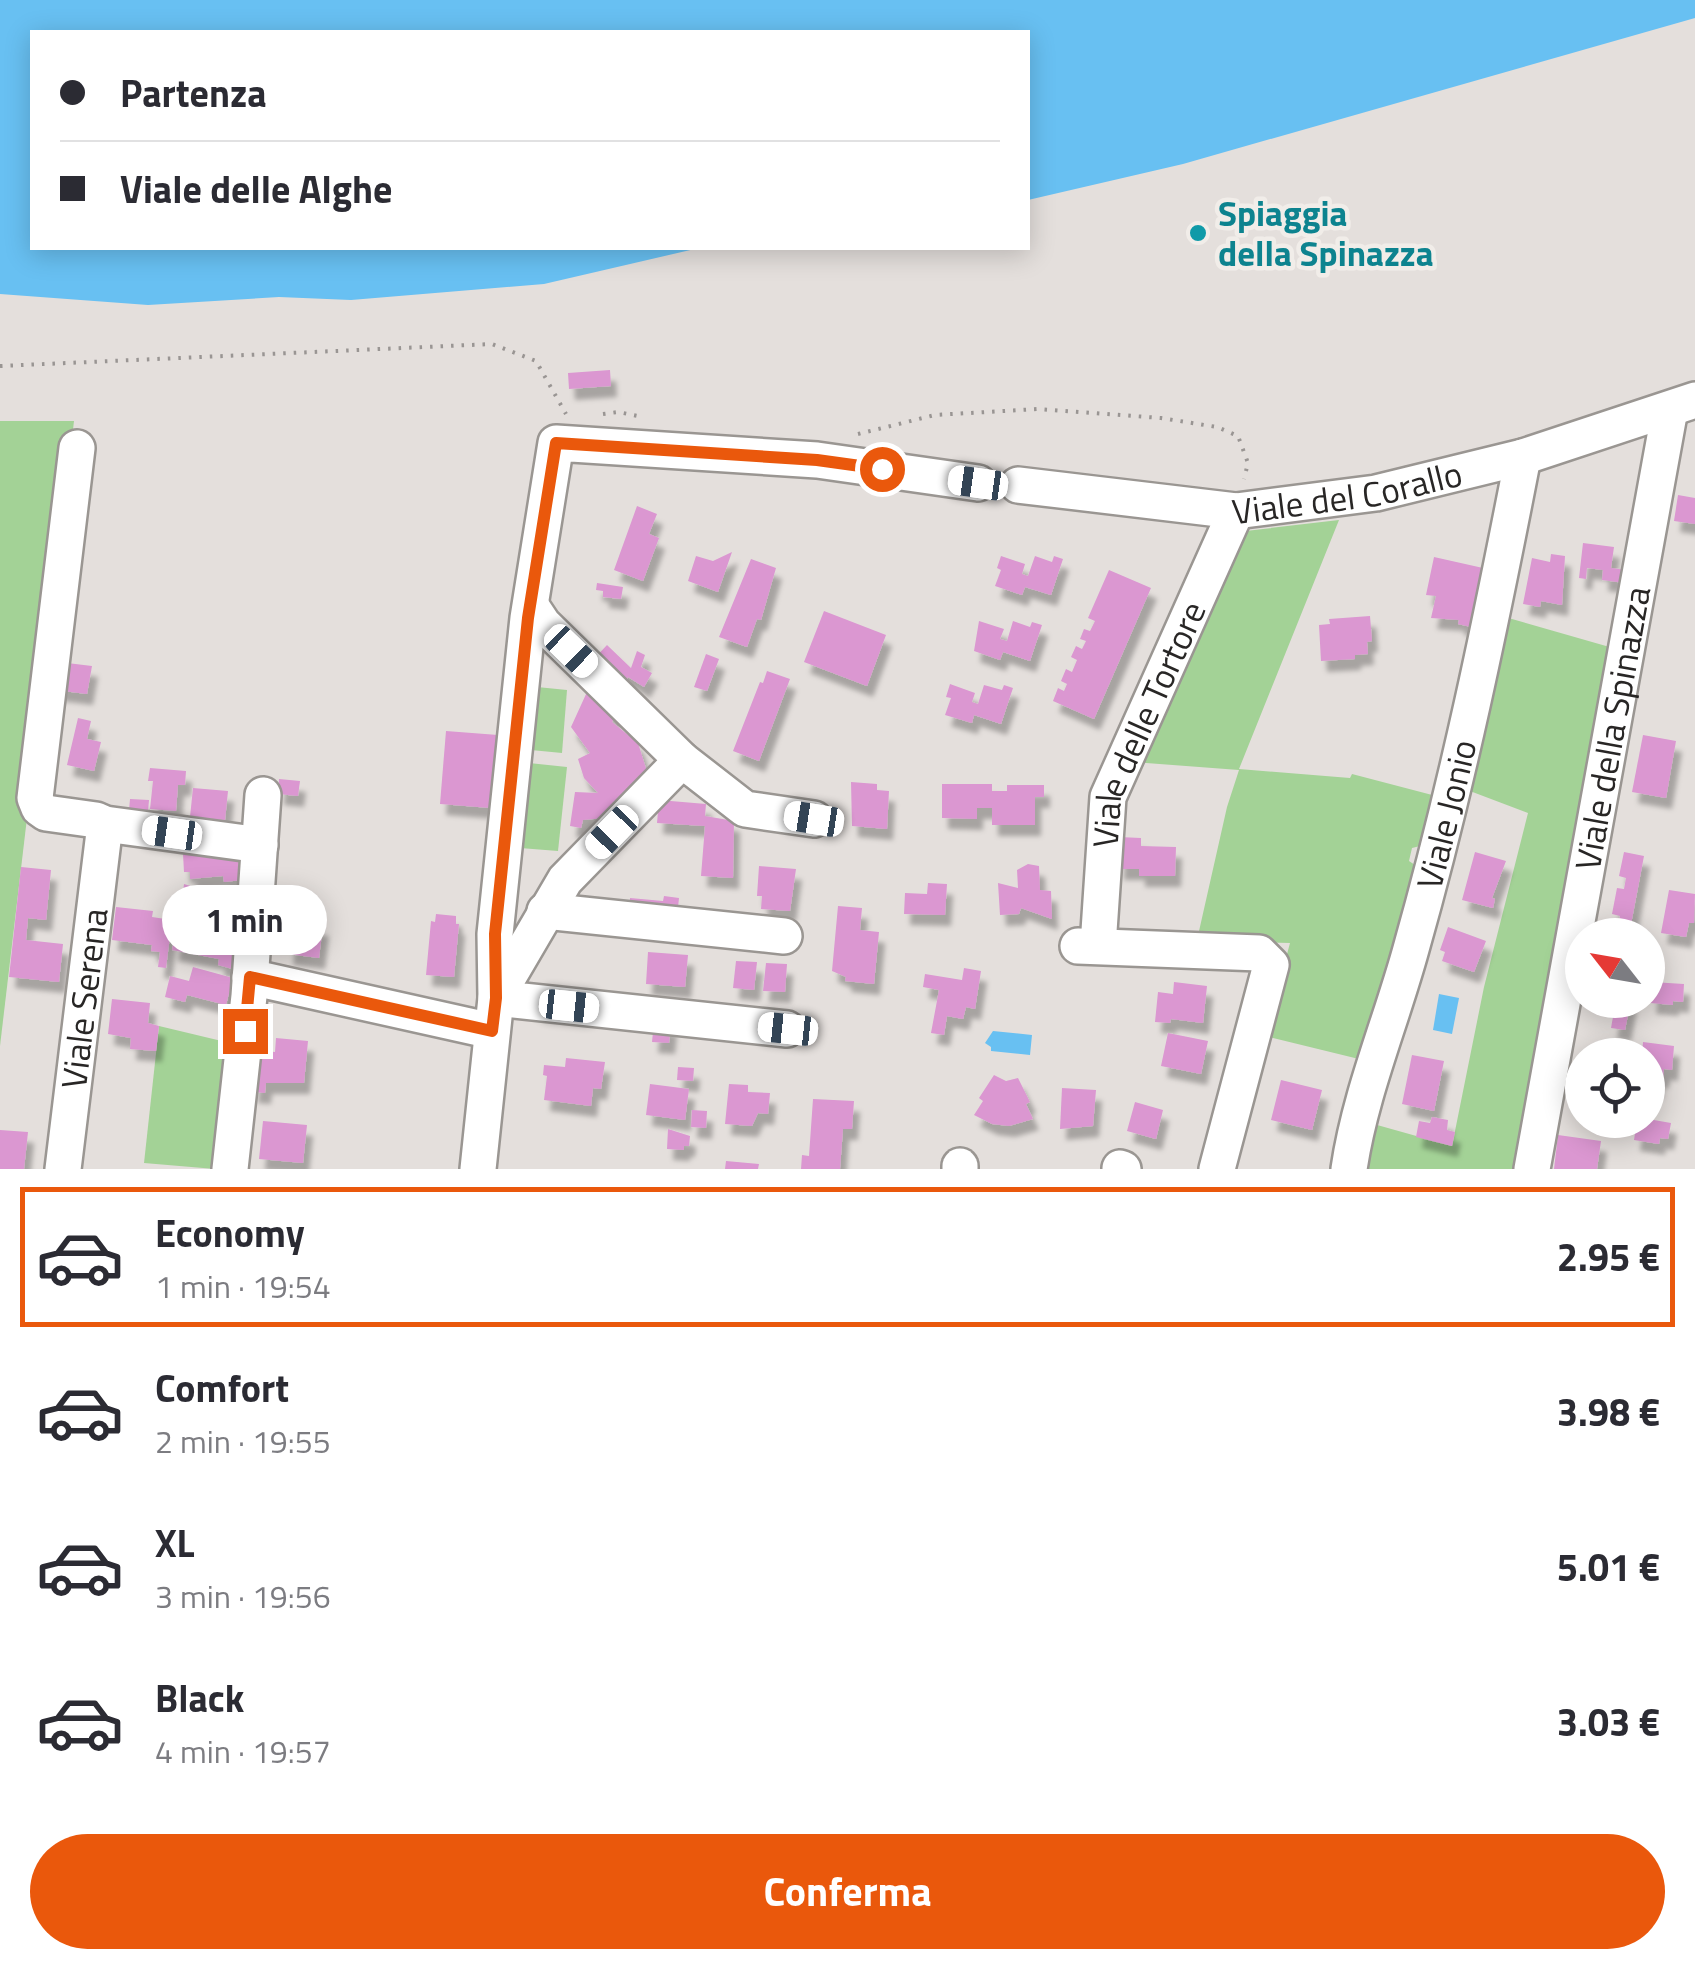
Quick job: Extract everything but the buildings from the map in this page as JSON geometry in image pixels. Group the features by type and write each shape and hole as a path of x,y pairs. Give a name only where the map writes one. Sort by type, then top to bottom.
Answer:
{"street":[{"name":"Viale del Corallo","path":"1018,486 1236,512 1376,493 1523,457 1682,404"},
{"name":"Viale della Spinazza","path":"1532,1169 1682,404"},
{"path":"478,1169 494,1015 495,934 531,606 562,430 978,483"},
{"path":"77,448 35,798 39,808 46,813 105,824 260,845"},
{"name":"Viale Jonio","path":"1349,1169 1358,1120 1412,947 1492,616 1523,457"},
{"name":"Viale delle Tortore","path":"1218,1169 1271,965 1259,953 1086,946 1108,796 1236,512"},
{"path":"531,606 543,624 682,760 745,809 814,819"},
{"path":"494,1015 565,880 682,760"},
{"path":"230,1169 250,987 263,795"},
{"name":"Viale Serena","path":"63,1169 105,824"},
{"path":"545,912 784,936"},
{"path":"250,987 494,1015 788,1029"}],"path":[{"path":"0,366 492,344 536,361 562,430"},
{"path":"854,435 934,415 1038,409 1161,418 1217,427 1238,436 1248,462 1236,512"},
{"path":"602,414 618,412 648,418"}],"green space":[{"path":"0,421 74,421 0,1046"},
{"path":"1339,520 1239,769 1350,778 1352,774 1436,796 1424,845 1412,848 1409,861 1418,867 1363,1060 1265,1036 1290,943 1225,941 1219,933 1206,932 1197,940 1239,770 1133,762 1237,532"},
{"path":"1505,617 1613,648 1517,1169 1361,1169 1370,1123 1452,1146 1484,987 1528,813 1462,788"},
{"path":"537,687 567,690 562,753 531,750"},
{"path":"529,763 567,767 558,851 520,848"},
{"path":"159,1026 230,1043 215,1169 144,1163"}],"water":[{"path":"0,0 1695,0 1695,18 1183,164 1030,200 1030,30 30,30 30,250 690,250 544,284 351,300 279,297 148,305 0,294"},
{"path":"1439,994 1459,998 1452,1034 1433,1030"},
{"path":"993,1031 1032,1035 1030,1055 991,1051 985,1043"}],"place":[{"name":"Spiaggia della Spinazza","path":"1198,233"}],"route":[{"path":"245,1031 250,977 492,1031 495,934 528,618 556,443 817,460 882,469"}]}
